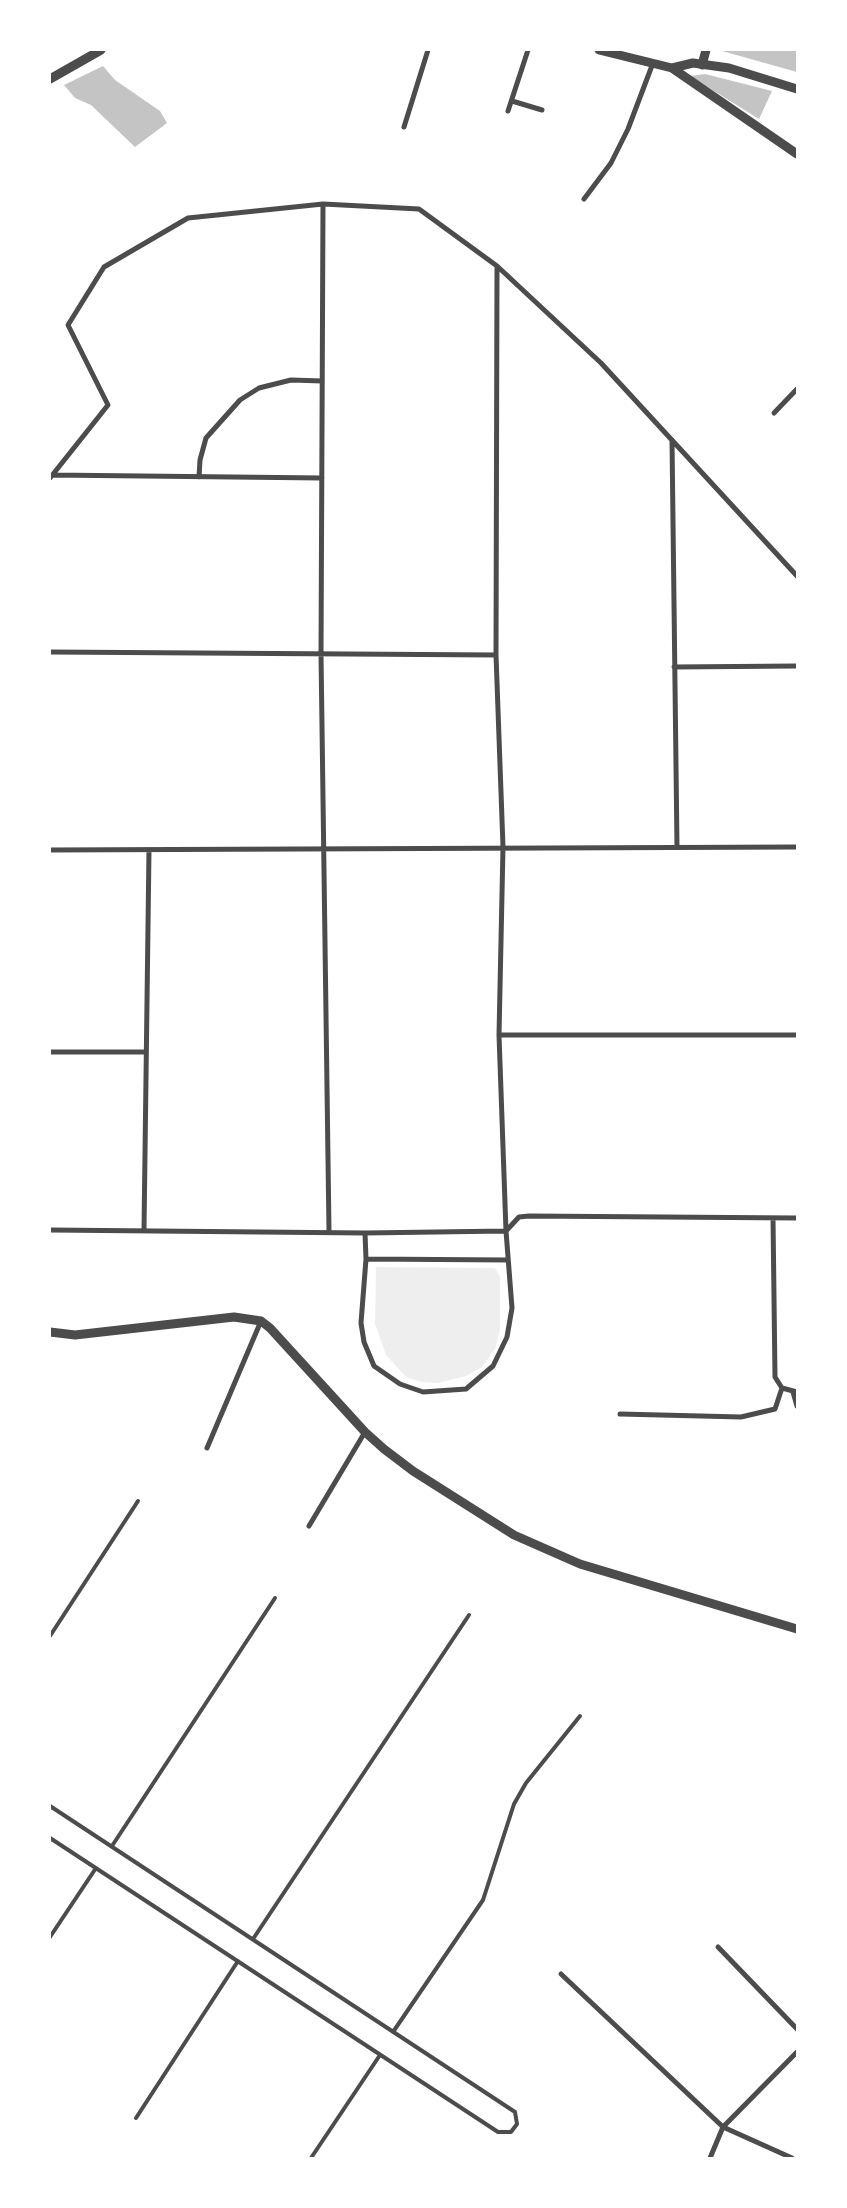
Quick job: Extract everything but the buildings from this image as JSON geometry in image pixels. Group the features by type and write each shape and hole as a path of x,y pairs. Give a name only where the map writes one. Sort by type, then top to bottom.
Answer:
{"street":[{"path":"50,79 101,50"},
{"path":"404,127 428,50"},
{"path":"508,111 528,50"},
{"path":"598,50 672,68 797,154"},
{"path":"702,64 706,50"},
{"path":"584,199 611,163 628,129 653,62"},
{"path":"672,68 693,63 729,68 797,89"},
{"path":"512,100 542,110"},
{"path":"323,204 321,654 329,1231"},
{"path":"51,476 108,405 68,325 104,267 188,218 323,204 419,209 497,266 601,363 797,576"},
{"path":"365,1233 366,1259 361,1323 364,1342 374,1366 400,1384 424,1392 466,1389 493,1366 507,1337 512,1308 506,1231 500,1035 503,847 496,655 497,266"},
{"path":"199,477 200,460 206,438 240,400 259,388 291,380 322,381"},
{"path":"774,413 797,389"},
{"path":"672,440 677,847"},
{"path":"51,476 322,478"},
{"path":"50,652 496,655"},
{"path":"674,667 797,666"},
{"path":"50,850 797,847"},
{"path":"144,1230 149,850"},
{"path":"500,1035 797,1035"},
{"path":"50,1052 146,1052"},
{"path":"50,1230 329,1231 365,1233 506,1231 519,1217 529,1216 797,1218"},
{"path":"774,1218 775,1377 782,1388 795,1392 797,1406"},
{"path":"366,1259 508,1260"},
{"path":"50,1332 75,1334 234,1317 261,1321 270,1328 365,1432 413,1471 514,1535 580,1564 797,1629"},
{"path":"207,1448 261,1321"},
{"path":"620,1414 741,1417 775,1409 782,1388"},
{"path":"309,1526 365,1432"},
{"path":"718,1947 797,2030"},
{"path":"561,1974 723,2127 792,2158"},
{"path":"710,2158 723,2127 797,2052"}],"lane":[{"path":"50,1636 138,1501"},
{"path":"112,1846 275,1598"},
{"path":"253,1939 469,1615"},
{"path":"393,2032 483,1900 514,1804 526,1783 580,1716"},
{"path":"50,1806 516,2112 517,2124 511,2132 498,2132 50,1838"},
{"path":"50,1937 96,1868"},
{"path":"136,2118 238,1961"},
{"path":"311,2158 380,2055"}],"shaded area":[{"path":"376,1267 495,1268 500,1277 500,1330 495,1349 482,1367 466,1376 438,1383 422,1382 406,1377 386,1355 375,1324"}]}
